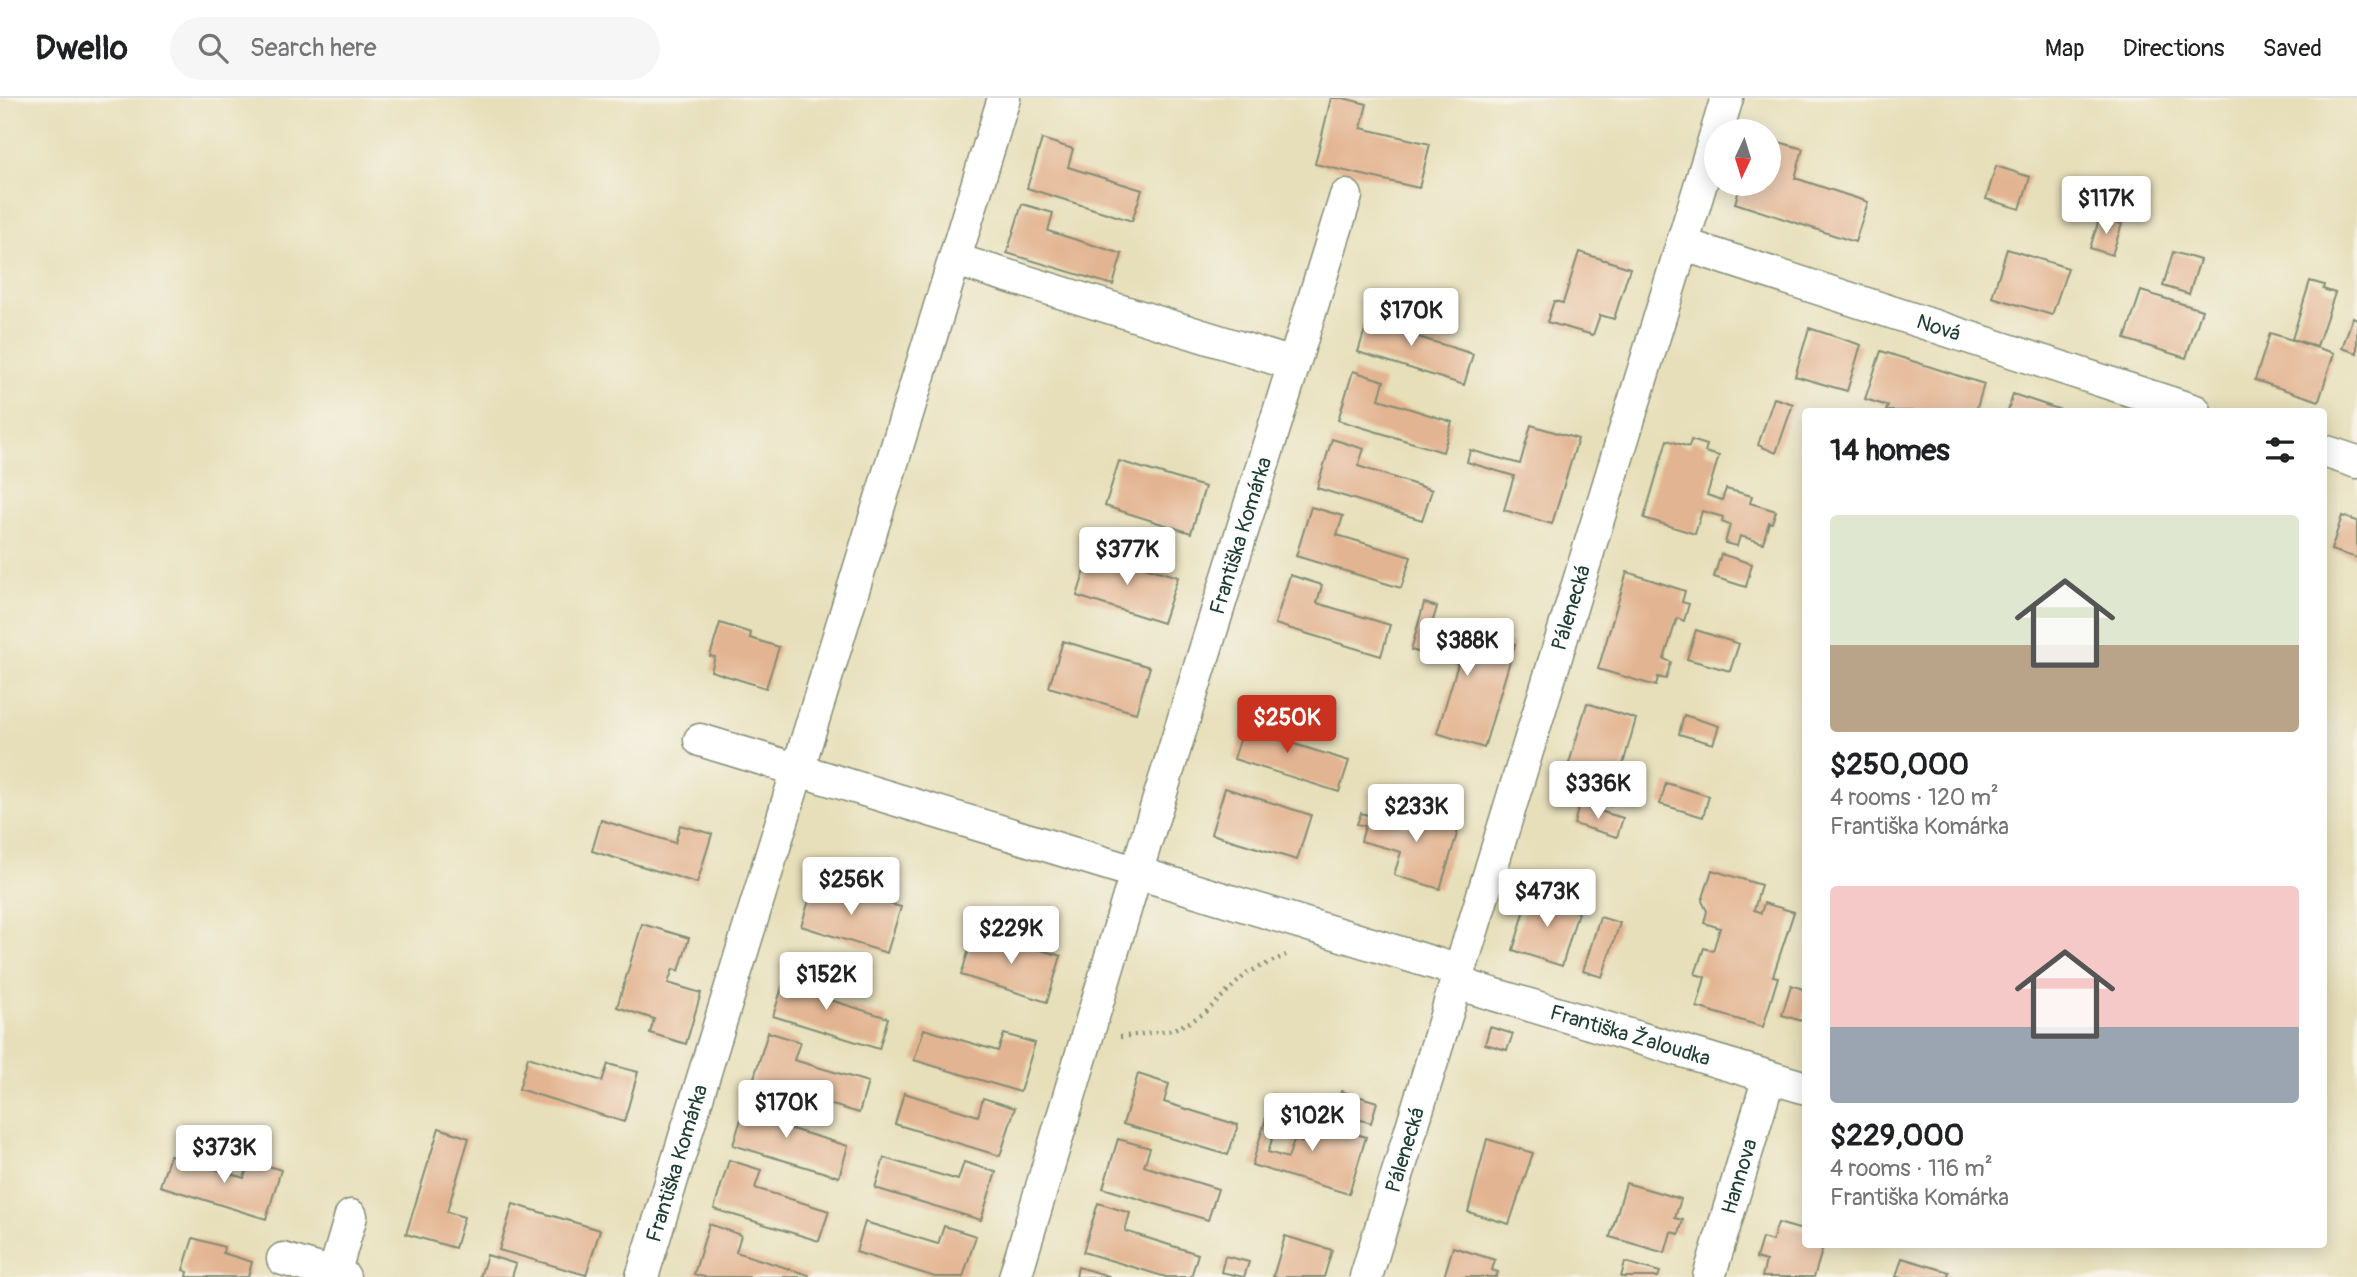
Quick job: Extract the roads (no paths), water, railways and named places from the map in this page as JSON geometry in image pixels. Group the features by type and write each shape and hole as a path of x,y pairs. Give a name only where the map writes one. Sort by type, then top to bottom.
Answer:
{"street":[{"name":"Františka Komárka","path":"642,1277 1004,98"},
{"name":"Pálenecká","path":"1366,1277 1727,98"},
{"name":"Františka Komárka","path":"1015,1277 1136,873 1346,196"},
{"name":"Nová","path":"1682,244 2186,408"},
{"path":"956,260 1293,364"},
{"path":"2327,453 2357,461"},
{"path":"700,740 1307,925 1458,977"},
{"name":"Františka Žaloudka","path":"1458,977 1802,1087"},
{"name":"Hannova","path":"1709,1277 1769,1077"},
{"path":"282,1259 339,1275 351,1216"}]}
